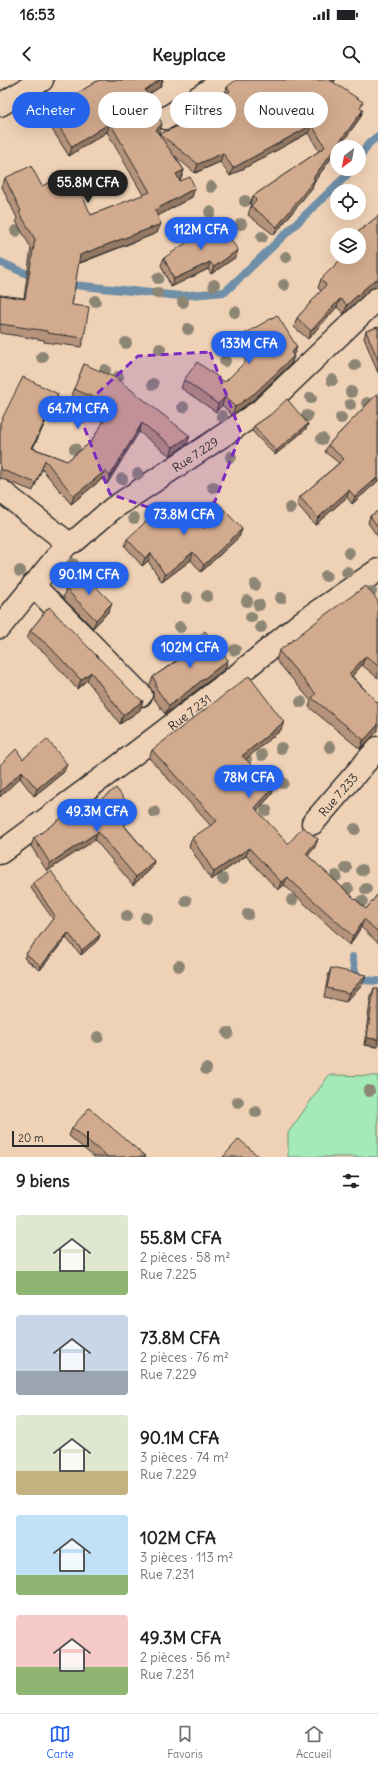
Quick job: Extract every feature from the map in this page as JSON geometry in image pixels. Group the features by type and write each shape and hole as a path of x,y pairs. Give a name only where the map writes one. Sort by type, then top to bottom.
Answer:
{"street":[{"path":"0,105 42,80"},
{"path":"166,118 225,80"},
{"name":"Rue 7.229","path":"0,627 68,543 75,541 112,509 260,411 378,298"},
{"path":"0,490 68,543"},
{"name":"Rue 7.231","path":"0,853 113,770 235,677 302,622 378,570"},
{"path":"33,585 141,695"},
{"name":"Rue 7.233","path":"313,823 378,748"}],"highlighted area":[{"path":"210,352 241,433 205,527 110,494 78,411 138,356"}],"green space":[{"path":"329,1075 378,1076 378,1157 288,1157 288,1133"}],"building":[{"path":"99,80 160,80 145,90 146,92 98,92 98,128 102,128 72,147 60,128 90,128 90,92 80,92"},
{"path":"236,80 330,80 363,102 360,108 363,110 341,140 330,140 330,155 313,178 315,179 277,227 251,206 256,200 253,196 325,147 314,128 328,128 328,92 244,92 244,128 306,128 233,168 223,153 198,164 160,134 174,128 236,128 236,92 228,92 230,91 227,87"},
{"path":"113,128 158,128 156,130 184,170 176,174 180,181 190,177 195,188 155,210 161,224 80,255 72,305 89,307 84,338 0,324 0,295 25,299 35,239 19,212 21,211 5,178 31,166 42,186 72,172 91,215 150,192"},
{"path":"378,216 378,279 373,281 347,305 340,299 311,331 297,318 326,285 321,279 336,264 366,264 366,228 363,228"},
{"path":"218,221 238,250 214,267 210,262 174,279 164,258"},
{"path":"277,315 297,347 291,353 294,356 255,393 235,407 225,397 218,404 184,380 197,362 225,382 251,356 239,337"},
{"path":"378,327 378,360 366,331"},
{"path":"84,364 116,378 190,436 173,447 142,423 110,476 105,471 74,496 45,460 36,483 0,469 0,423 23,377 58,394 32,448 67,461 91,442 107,416 103,412 109,404 74,389"},
{"path":"378,393 378,477 355,497 349,490 318,518 300,497 344,459 328,445"},
{"path":"287,399 308,424 276,451 254,426 270,415"},
{"path":"215,500 242,529 204,565 193,552 165,575 151,553 145,558 127,539 167,502 189,525"},
{"path":"378,511 378,527 370,516"},
{"path":"82,573 112,603 96,620 66,589"},
{"path":"366,586 378,601 378,666 366,656 349,674 378,703 378,725 364,740 312,698 316,694 279,651 326,614"},
{"path":"49,607 135,695 143,701 123,715 91,672 81,680 48,645 30,631"},
{"path":"205,631 228,660 169,706 156,688 156,683 153,677 194,649 190,645"},
{"path":"249,676 284,722 242,756 275,786 255,808 288,844 303,827 318,839 306,854 366,909 378,894 378,932 364,919 353,936 287,877 281,882 249,848 214,872 192,838 217,821 152,750"},
{"path":"47,739 67,764 37,789 22,771 0,792 0,765 16,749 23,759"},
{"path":"116,788 134,812 121,822 154,861 136,877 98,832 50,863 34,838 67,814 72,821"},
{"path":"51,871 74,904 100,935 82,950 68,933 41,966 26,954 55,916 33,883"},
{"path":"331,968 366,975 349,993 327,988"},
{"path":"374,988 378,989 378,1039 367,1038"},
{"path":"89,1108 146,1157 108,1157 72,1128"},
{"path":"239,1139 259,1157 223,1157"}],"waterway":[{"path":"366,148 378,136"},
{"path":"64,284 180,296 225,292 346,176"},
{"path":"0,262 36,278"},
{"path":"352,957 355,972 361,980 378,981"}]}
